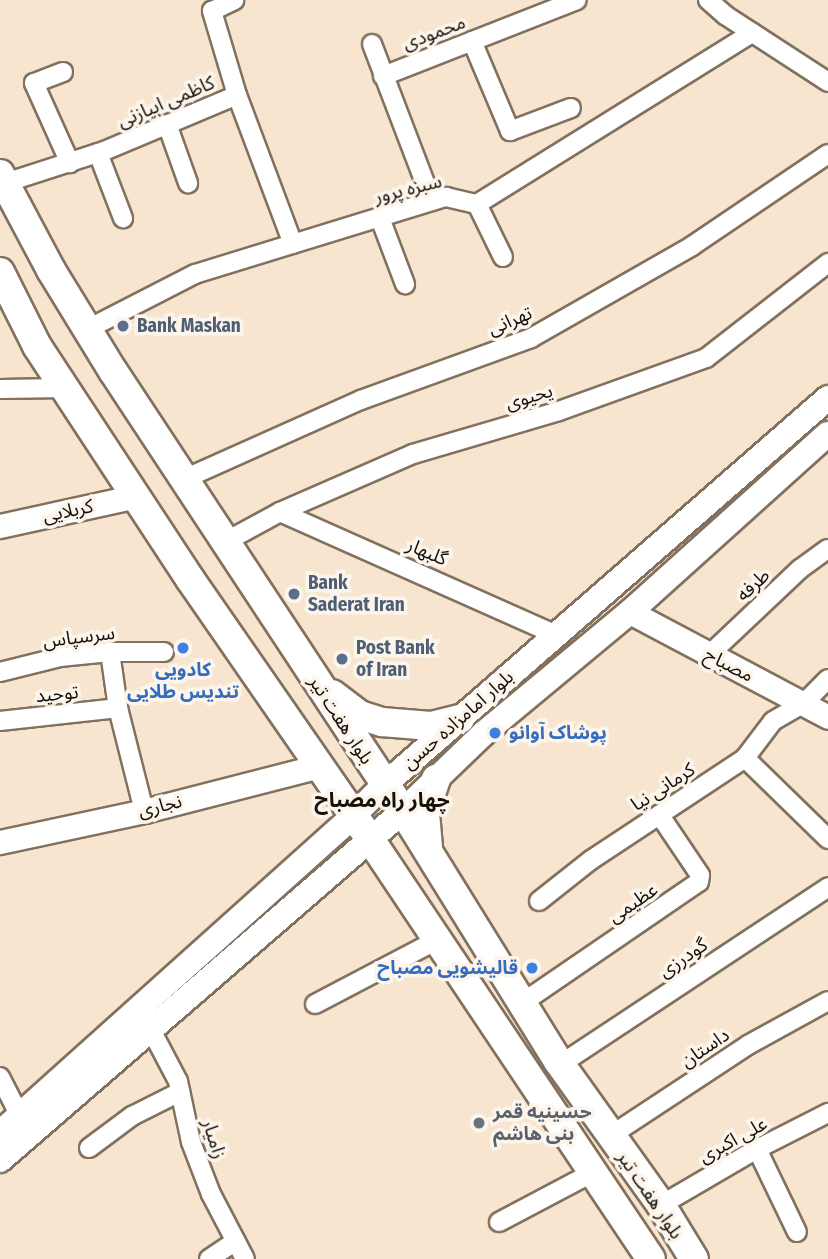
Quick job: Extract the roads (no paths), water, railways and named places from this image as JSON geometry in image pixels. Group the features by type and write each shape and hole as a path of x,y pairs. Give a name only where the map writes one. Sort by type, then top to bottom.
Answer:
{"main road":[{"name":"بلوار هفت تیر","path":"2,179 51,270 184,479 402,811 561,1064 694,1259"},
{"name":"بلوار هفت تیر","path":"0,272 37,346 646,1253"},
{"name":"بلوار امامزاده حسن","path":"0,1160 150,1028 362,828 384,785 828,398"},
{"name":"بلوار امامزاده حسن","path":"0,1133 362,828 402,811 484,733 630,612 828,433"},
{"path":"314,678 360,715 382,722 431,726 460,719"},
{"path":"429,853 425,811 436,779"},
{"path":"646,1253 671,1253 674,1246 667,1217"}],"street":[{"name":"کاظمی ابیازنی","path":"2,179 98,153 237,95 212,11 235,0"},
{"name":"محمودی","path":"383,76 577,0"},
{"path":"708,0 752,33 828,82"},
{"path":"503,257 477,204 752,33"},
{"path":"472,41 510,131 571,108"},
{"path":"372,44 432,201"},
{"path":"63,72 34,83 69,163"},
{"path":"237,95 293,244"},
{"path":"167,124 188,183"},
{"path":"98,153 123,218"},
{"name":"تهرانی","path":"184,479 361,400 531,338 692,246 828,154"},
{"name":"سبزه پرور","path":"88,329 195,274 446,197 477,204"},
{"path":"380,218 405,284"},
{"name":"یحیوی","path":"225,542 280,512 413,454 559,411 706,358 828,264"},
{"path":"0,388 65,388"},
{"name":"کربلایی","path":"0,526 136,496"},
{"name":"گلبهار","path":"280,512 556,635"},
{"name":"طرفه","path":"709,655 800,569 828,549"},
{"name":"مصباح","path":"630,612 828,717"},
{"path":"110,652 118,708 144,811"},
{"name":"سرسپاس","path":"0,672 60,657 110,652 164,652"},
{"name":"کرمانی نیا","path":"539,901 659,814 745,758 773,721 804,704 828,679"},
{"name":"توحید","path":"0,721 118,708"},
{"path":"745,758 828,839"},
{"name":"نجاری","path":"0,842 144,811 319,766"},
{"name":"عظیمی","path":"522,1003 699,882 700,875 659,814"},
{"name":"گودرزی","path":"561,1064 828,887"},
{"path":"315,1004 437,940"},
{"name":"داستان","path":"610,1136 747,1045 828,1000"},
{"name":"زامیار","path":"150,1028 180,1092 191,1142 211,1194 245,1259"},
{"path":"0,1077 20,1116"},
{"path":"89,1147 132,1116 180,1092"},
{"name":"علی اکبری","path":"667,1217 757,1149 828,1113"},
{"path":"757,1149 797,1232"},
{"path":"499,1222 592,1173"},
{"path":"209,1259 236,1241"}],"place":[{"name":"Bank Maskan","path":"123,326"},
{"name":"Bank Saderat Iran","path":"294,594"},
{"name":"کادویی تندیس طلایی","path":"183,648"},
{"name":"Post Bank of Iran","path":"342,659"},
{"name":"پوشاک آوانو","path":"495,733"},
{"name":"قالیشویی مصباح","path":"532,968"},
{"name":"حسینیه قمر بنی هاشم","path":"479,1123"}],"district":[{"name":"چهار راه مصباح","path":"382,800"}]}
